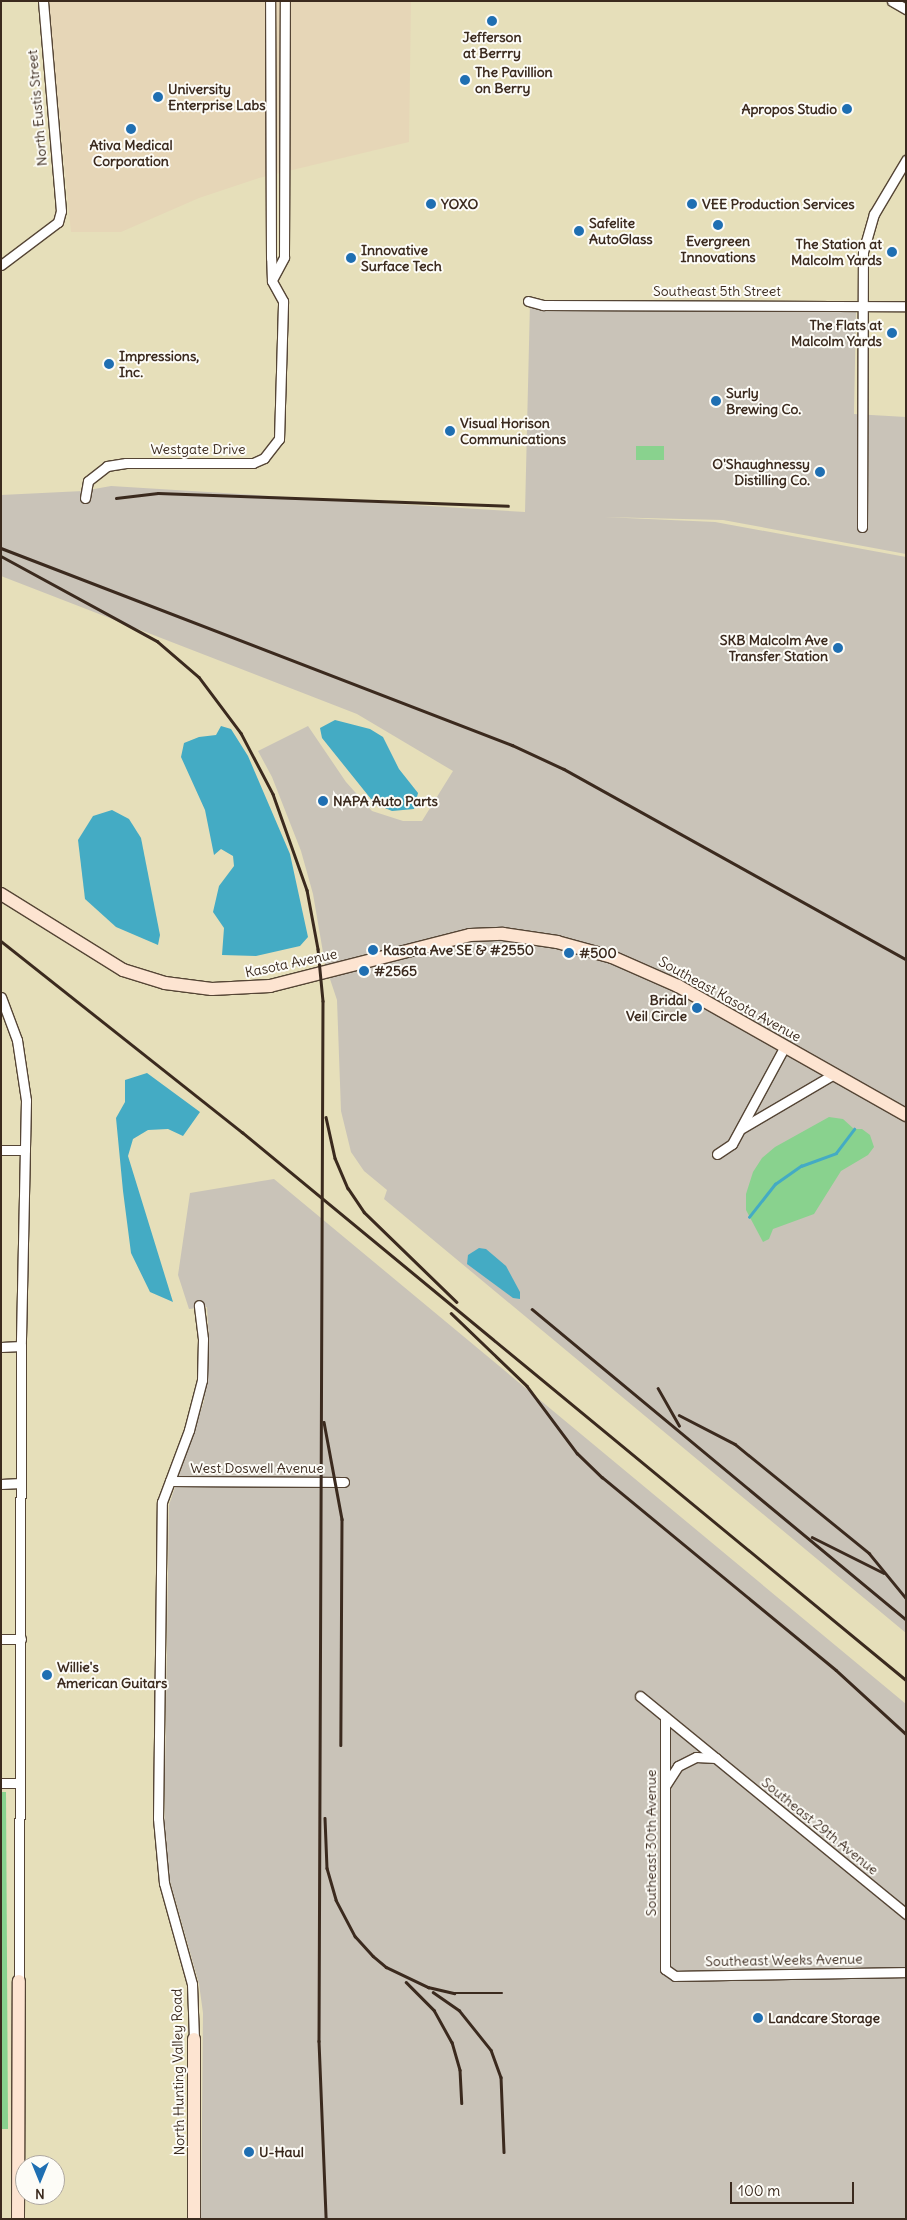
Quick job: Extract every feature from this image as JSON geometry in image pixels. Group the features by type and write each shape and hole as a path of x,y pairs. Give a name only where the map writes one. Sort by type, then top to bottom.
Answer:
{"street":[{"name":"North Eustis Street","path":"1,266 58,222 61,211 43,1"},
{"name":"Westgate Drive","path":"85,498 92,476 116,464 239,465 264,458 273,449 281,427 283,301 272,280 270,1"},
{"path":"272,280 284,256 285,1"},
{"path":"892,1 906,9"},
{"path":"862,527 863,252 867,232 874,214 906,160"},
{"name":"Southeast 5th Street","path":"528,301 543,305 906,306"},
{"name":"Kasota Avenue","path":"1,894 42,922 123,970 165,983 227,990 284,983 454,938 499,934 528,937"},
{"name":"Southeast Kasota Avenue","path":"528,937 582,948 642,969 785,1046 906,1115"},
{"path":"1,997 12,1018 24,1077 25,1150 21,1346 18,2219"},
{"path":"717,1154 732,1144 785,1046"},
{"path":"741,1128 834,1074"},
{"path":"1,1150 25,1150"},
{"name":"North Hunting Valley Road","path":"194,2219 194,2039 192,1984 164,1883 158,1840 162,1512 170,1481 189,1430 202,1380 203,1339 199,1305"},
{"path":"1,1347 21,1346"},
{"name":"West Doswell Avenue","path":"170,1481 344,1482"},
{"path":"1,1484 21,1483"},
{"path":"1,1639 21,1639"},
{"name":"Southeast 29th Avenue","path":"640,1696 906,1914"},
{"name":"Southeast 30th Avenue","path":"665,1717 665,1969"},
{"path":"665,1787 678,1766 696,1757 716,1758"},
{"path":"1,1783 20,1783"},
{"name":"Southeast Weeks Avenue","path":"665,1969 675,1976 906,1972"}],"shaded area":[{"path":"48,1 411,1 409,142 259,178 199,198 121,232 71,232"},
{"path":"530,302 856,310 854,414 906,417 906,554 723,520 604,517 715,522 906,557 906,1633 384,1199 387,1190 364,1171 351,1152 341,1111 337,1000 325,964 313,894 301,851 272,777 258,751 308,726 346,782 372,811 403,821 422,821 453,771 357,714 1,576 1,495 83,491 111,486 525,512"},
{"path":"274,1179 906,1704 906,2219 201,2219 203,2013 199,1984 169,1878 164,1844 169,1505 204,1401 209,1340 207,1307 189,1309 178,1275 190,1193"}],"green space":[{"path":"636,446 664,446 664,460 636,460"},
{"path":"829,1117 843,1119 854,1129 862,1129 870,1135 874,1147 868,1155 841,1171 814,1214 773,1229 769,1239 763,1242 746,1210 746,1194 753,1172 762,1158 775,1147"},
{"path":"1,1792 6,1792 8,2129 1,2129"}],"water":[{"path":"335,720 370,729 383,737 399,769 418,793 414,809 392,811 375,804 322,738 320,728"},
{"path":"221,726 231,729 248,756 290,854 308,937 300,946 256,956 222,955 224,928 213,912 219,886 234,866 233,856 221,849 214,855 205,810 181,757 184,743 199,737 216,735"},
{"path":"112,810 129,819 141,838 160,935 158,945 116,927 85,899 78,840 93,816"},
{"path":"147,1073 200,1112 183,1136 168,1129 148,1130 133,1139 128,1156 173,1302 150,1292 131,1253 123,1191 116,1118 125,1102 125,1080"},
{"path":"479,1248 486,1249 506,1266 520,1292 520,1299 513,1298 467,1264 468,1255"}],"waterway":[{"path":"749,1217 775,1184 801,1166 836,1153 854,1129"}],"railway":[{"path":"116,498 158,493 508,506"},
{"path":"1,548 512,745 564,769 906,959"},
{"path":"1,556 157,641 199,677 241,733 273,794 307,890 318,949 323,1001 319,2041 326,2219"},
{"path":"1,941 242,1132 906,1680"},
{"path":"326,1117 335,1158 348,1188 364,1212 457,1302"},
{"path":"532,1309 906,1620"},
{"path":"451,1313 527,1386 577,1453 602,1477 836,1670 906,1734"},
{"path":"658,1388 679,1425"},
{"path":"679,1415 735,1444 869,1553 906,1598"},
{"path":"324,1422 342,1519 341,1745"},
{"path":"812,1537 884,1573"},
{"path":"325,1818 327,1868 336,1900 355,1936 373,1956 386,1967 428,1987 454,1993 502,1993"},
{"path":"406,1982 434,2010 452,2042 460,2070 462,2103"},
{"path":"433,1992 459,2010 491,2050 501,2077 504,2152"}],"place":[{"name":"Jefferson at Berrry","path":"492,21"},
{"name":"The Pavillion on Berry","path":"465,80"},
{"name":"University Enterprise Labs","path":"158,97"},
{"name":"Apropos Studio","path":"847,109"},
{"name":"Ativa Medical Corporation","path":"131,129"},
{"name":"YOXO","path":"431,204"},
{"name":"VEE Production Services","path":"692,204"},
{"name":"Evergreen Innovations","path":"718,225"},
{"name":"Safelite AutoGlass","path":"579,231"},
{"name":"The Station at Malcolm Yards","path":"892,252"},
{"name":"Innovative Surface Tech","path":"351,258"},
{"name":"The Flats at Malcolm Yards","path":"892,333"},
{"name":"Impressions, Inc.","path":"109,364"},
{"name":"Surly Brewing Co.","path":"716,401"},
{"name":"Visual Horison Communications","path":"450,431"},
{"name":"O'Shaughnessy Distilling Co.","path":"820,472"},
{"name":"SKB Malcolm Ave Transfer Station","path":"838,648"},
{"name":"NAPA Auto Parts","path":"323,801"},
{"name":"Kasota Ave SE & #2550","path":"373,950"},
{"name":"#500","path":"569,953"},
{"name":"#2565","path":"364,971"},
{"name":"Bridal Veil Circle","path":"697,1008"},
{"name":"Willie's American Guitars","path":"47,1675"},
{"name":"Landcare Storage","path":"758,2018"},
{"name":"U-Haul","path":"249,2152"}]}
